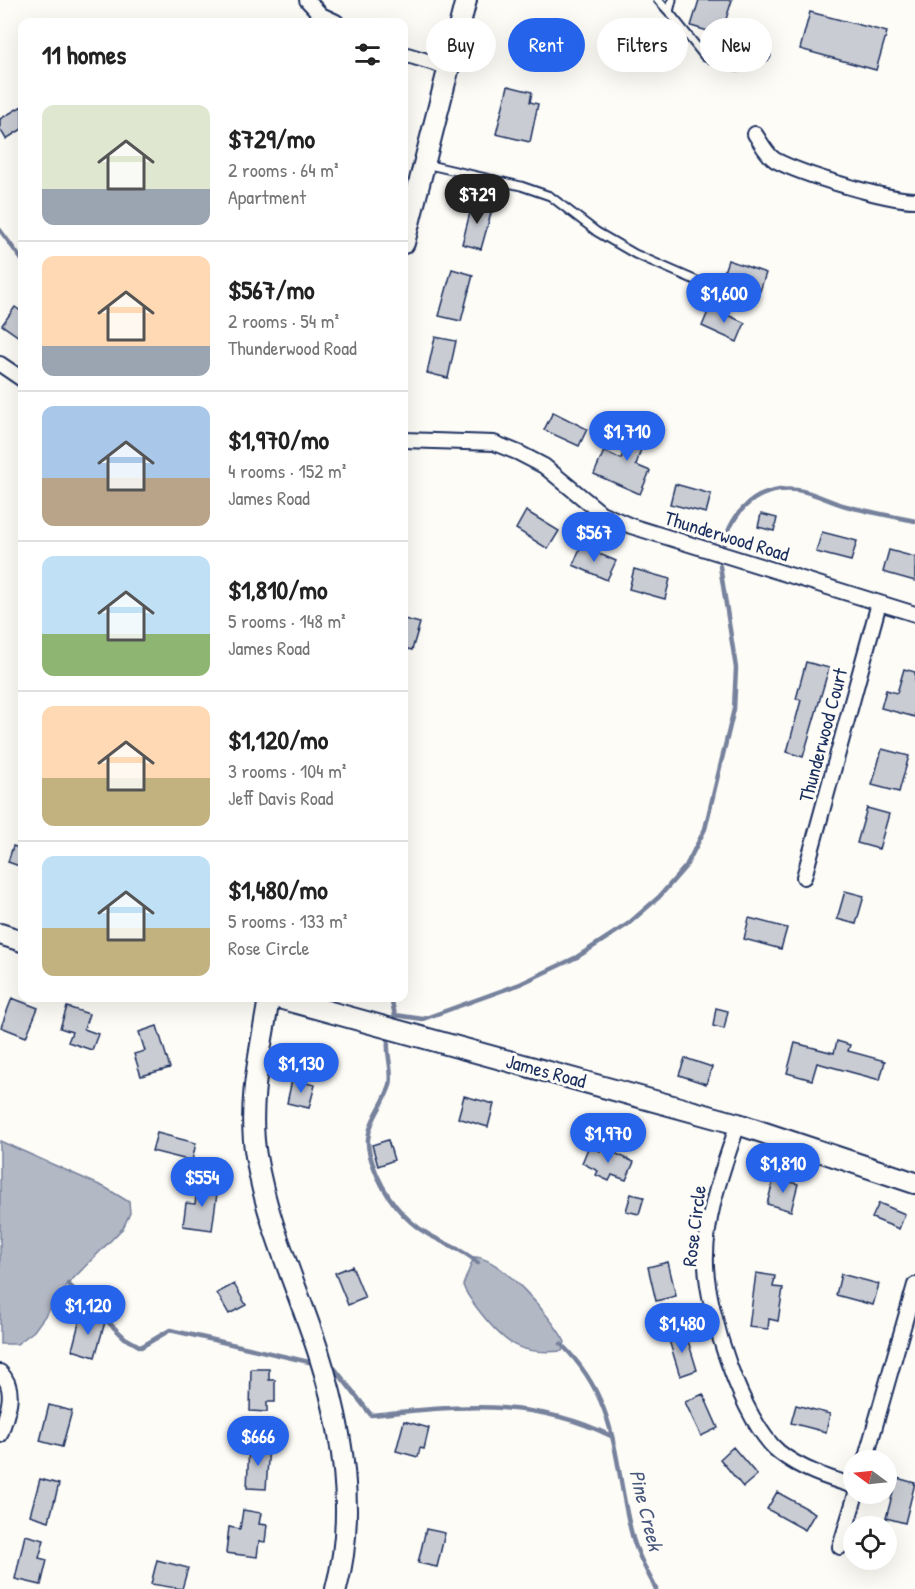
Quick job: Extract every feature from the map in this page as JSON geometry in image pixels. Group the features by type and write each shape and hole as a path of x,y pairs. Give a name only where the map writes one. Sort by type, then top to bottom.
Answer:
{"street":[{"path":"307,0 321,15 327,18"},
{"path":"461,18 466,0"},
{"path":"408,55 426,61"},
{"path":"408,226 446,72"},
{"path":"755,134 773,159 845,185 903,200 915,200"},
{"path":"0,364 18,376"},
{"name":"Thunderwood Road","path":"408,440 494,443 544,466 600,513 631,526 915,614"},
{"name":"Thunderwood Court","path":"804,877 879,603"},
{"path":"0,934 18,940"},
{"path":"268,1002 253,1099 255,1154 268,1212 318,1352 340,1437 345,1493 345,1537 336,1589"},
{"name":"James Road","path":"294,1002 738,1124 915,1182"},
{"name":"Rose Circle","path":"738,1124 714,1194 706,1265 712,1313 749,1408 770,1441 779,1452 813,1472 843,1482"},
{"path":"868,1450 915,1285"},
{"path":"0,1372 9,1381 10,1388 10,1400 0,1435"},
{"path":"840,1547 853,1504"}],"lane":[{"path":"658,0 700,51"},
{"path":"669,12 672,0"},
{"path":"423,163 522,186 550,196 597,232 635,254 697,281"}],"shaded area":[{"path":"0,1141 106,1188 129,1202 130,1213 123,1228 68,1284 34,1331 17,1344 0,1344"},
{"path":"474,1257 498,1267 525,1291 559,1332 565,1342 562,1351 524,1349 498,1333 473,1303 463,1285"}],"building":[{"path":"699,0 732,0 726,18 700,18 700,29 691,26"},
{"path":"810,12 887,32 876,70 800,49"},
{"path":"508,86 532,92 530,102 538,104 530,142 496,134"},
{"path":"18,108 18,132 6,139 0,129 0,119"},
{"path":"473,201 493,206 481,249 462,244"},
{"path":"728,260 766,273 760,291 722,278"},
{"path":"452,269 473,275 461,321 439,316"},
{"path":"15,307 18,309 18,336 2,325"},
{"path":"710,307 745,323 737,342 702,326"},
{"path":"435,337 456,341 448,378 427,373"},
{"path":"553,412 587,429 579,446 544,430"},
{"path":"632,425 654,432 649,446 643,443 636,465 650,471 640,494 594,474 604,451 621,459"},
{"path":"675,484 711,494 706,513 670,504"},
{"path":"526,511 559,531 548,549 516,529"},
{"path":"761,514 777,518 774,531 758,527"},
{"path":"822,532 857,541 851,561 816,552"},
{"path":"581,546 616,561 607,580 573,565"},
{"path":"889,550 915,557 915,581 883,572"},
{"path":"634,569 670,579 665,599 629,589"},
{"path":"408,620 420,623 412,650 408,649"},
{"path":"806,662 829,668 803,757 787,752 801,700 796,699"},
{"path":"904,669 915,672 915,717 881,708 886,690 897,693"},
{"path":"882,749 909,756 899,792 872,785"},
{"path":"867,808 889,814 879,849 857,843"},
{"path":"13,846 18,848 18,866 8,862"},
{"path":"845,891 864,896 856,924 837,919"},
{"path":"749,918 787,928 781,949 744,939"},
{"path":"12,998 38,1008 26,1037 1,1027"},
{"path":"67,1007 89,1014 84,1029 98,1034 92,1050 68,1042 72,1032 60,1028"},
{"path":"716,1008 728,1011 724,1029 713,1026"},
{"path":"157,1026 170,1068 141,1076 134,1054 145,1051 139,1032"},
{"path":"837,1041 850,1045 848,1051 885,1061 880,1080 817,1063 812,1080 787,1073 795,1043 834,1053"},
{"path":"685,1058 712,1067 706,1084 679,1075"},
{"path":"292,1080 315,1085 309,1108 287,1103"},
{"path":"464,1096 494,1104 488,1127 458,1118"},
{"path":"157,1133 196,1143 192,1161 152,1151"},
{"path":"388,1140 394,1160 378,1166 372,1145"},
{"path":"589,1146 600,1151 602,1147 634,1162 626,1180 612,1175 609,1181 596,1175 598,1171 582,1163"},
{"path":"774,1178 798,1184 791,1211 767,1204"},
{"path":"198,1183 218,1186 212,1230 183,1226 186,1203 195,1204"},
{"path":"631,1194 644,1197 639,1214 626,1211"},
{"path":"879,1203 905,1214 899,1229 872,1218"},
{"path":"668,1262 676,1296 656,1301 648,1267"},
{"path":"352,1266 365,1298 348,1305 335,1273"},
{"path":"756,1273 775,1276 773,1287 783,1288 778,1321 769,1319 768,1329 749,1327"},
{"path":"841,1274 879,1284 873,1305 836,1295"},
{"path":"234,1284 246,1305 229,1314 217,1293"},
{"path":"81,1315 105,1322 95,1357 72,1350"},
{"path":"685,1331 697,1370 680,1376 668,1337"},
{"path":"251,1369 269,1369 269,1380 275,1380 275,1402 267,1402 267,1412 250,1411"},
{"path":"703,1394 718,1428 701,1436 685,1402"},
{"path":"49,1405 72,1411 62,1447 40,1441"},
{"path":"796,1405 830,1414 826,1432 791,1423"},
{"path":"404,1421 429,1428 424,1449 420,1448 418,1457 396,1451"},
{"path":"249,1445 269,1446 266,1489 247,1488"},
{"path":"733,1447 757,1475 743,1487 720,1459"},
{"path":"897,1478 915,1483 905,1523 897,1521 897,1516 887,1516 890,1504 897,1504"},
{"path":"40,1479 59,1484 49,1521 30,1515"},
{"path":"777,1492 815,1513 805,1530 767,1509"},
{"path":"243,1510 261,1513 259,1524 267,1525 265,1542 259,1541 257,1557 226,1553 229,1527 240,1529"},
{"path":"426,1529 445,1533 437,1567 418,1563"},
{"path":"25,1535 44,1540 39,1558 47,1560 41,1585 15,1579"},
{"path":"157,1560 188,1568 182,1589 151,1584"}],"waterway":[{"path":"0,230 18,255"},
{"path":"723,546 727,533 740,511 759,496 783,490 803,491 846,506 915,521"},
{"path":"395,1015 423,1019 520,984 577,957 628,924 659,897 686,866 705,829 734,709 736,668 720,566"},
{"path":"392,1002 395,1015 392,1024"},
{"path":"389,1035 390,1085 371,1125 368,1139 369,1153 374,1167 394,1205 410,1221 478,1263"},
{"path":"68,1284 125,1338 141,1347 170,1330 309,1362"},
{"name":"Pine Creek","path":"561,1344 580,1366 594,1388 604,1411 612,1434 634,1542 656,1589"},
{"path":"335,1369 371,1415 463,1407 523,1410 553,1415 611,1436"}]}
